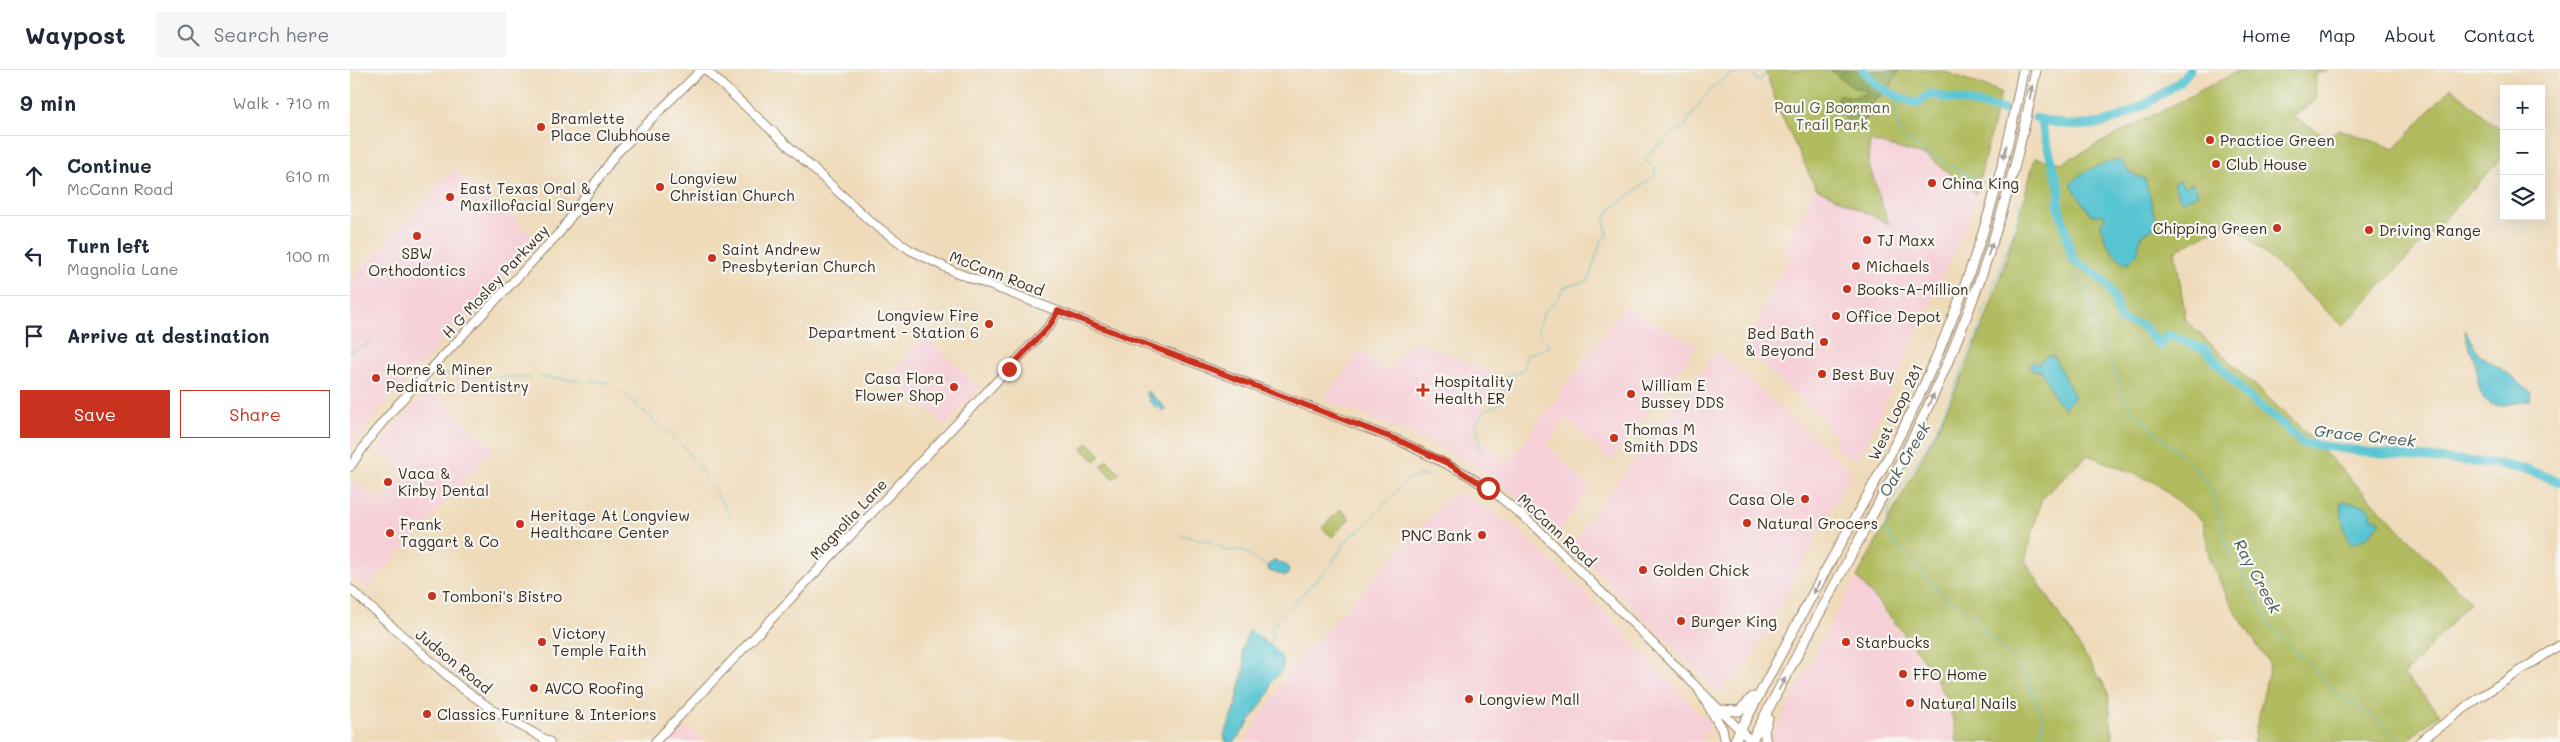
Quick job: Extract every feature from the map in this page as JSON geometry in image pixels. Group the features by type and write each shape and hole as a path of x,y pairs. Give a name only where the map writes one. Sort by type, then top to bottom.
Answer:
{"highway":[{"name":"West Loop 281","path":"1734,742 1878,476 1933,365 1967,279 1996,188 2023,70"},
{"name":"West Loop 281","path":"1751,742 1919,425 1950,357 1979,284 2001,217 2016,163 2036,70"},
{"path":"1950,357 1953,337 1971,288 1967,279"},
{"path":"1867,524 1862,518 1878,488 1878,476"},
{"path":"1826,601 1824,592 1837,568 1833,558"},
{"path":"1718,710 1735,712 1741,710 1767,680"},
{"path":"1700,691 1722,729 1725,742"},
{"path":"1766,742 1765,729 1772,702"}],"main road":[{"name":"H G Mosley Parkway","path":"350,468 372,435 394,408 564,227 616,154 701,70"},
{"name":"McCann Road","path":"706,70 859,212 900,244 947,269 1400,441 1466,474 1496,494 1538,528 1751,742"},
{"name":"Magnolia Lane","path":"655,742 1050,325 1058,311"},
{"name":"Judson Road","path":"350,589 434,666 464,690 496,712 550,742"},
{"path":"2420,741 2480,697 2560,645"}],"shaded area":[{"path":"1870,141 1927,156 1976,194 1958,243 1859,460 1840,452 1833,444 1837,434 1828,430 1829,427 1823,419 1745,350 1775,283 1792,256 1784,249 1816,188 1889,223 1868,163"},
{"path":"454,169 492,204 495,201 538,241 384,404 350,449 350,281"},
{"path":"1625,305 1697,346 1611,461 1566,417 1547,445 1590,488 1558,532 1513,493 1463,459 1429,442 1323,399 1361,351 1385,372 1415,340 1498,376 1471,435 1508,464"},
{"path":"925,336 980,388 945,425 888,375"},
{"path":"1716,351 1852,472 1748,664 1719,692 1570,546"},
{"path":"428,389 494,449 367,589 350,573 350,489 356,482 379,503 405,476 377,449"},
{"name":"Longview Mall","path":"1455,491 1516,528 1605,612 1710,724 1700,742 1244,742 1297,661"},
{"path":"1857,577 1932,672 1956,726 1957,742 1772,742 1772,738 1821,641"},
{"path":"686,727 707,742 672,742"}],"green space":[{"name":"Paul G Boorman Trail Park","path":"1765,70 1940,70 2001,92 1976,194 1927,156 1870,141 1868,163 1889,224 1816,188 1780,113"},
{"path":"1830,70 1899,70 1891,85 1879,98 1875,98 1873,110 1859,130 1847,121 1837,97 1840,94 1851,98 1870,92 1852,87"},
{"path":"2240,70 2328,70 2316,74 2315,101 2293,117 2328,137 2339,129 2395,149 2451,87 2498,129 2500,127 2500,160 2343,326 2230,221 2175,251 2186,321 2304,431 2470,602 2404,675 2440,714 2405,742 2253,742 2270,665 2235,611 2210,562 2203,521 2154,482 2088,455 2042,498 2025,561 2108,691 2113,742 1957,742 1953,719 1933,675 1904,633 1857,577 1922,458 1970,358 1992,302 2035,158 2062,163"},
{"path":"1088,442 1101,455 1095,461 1082,449"},
{"path":"1107,460 1120,473 1114,479 1101,466"},
{"path":"1340,509 1350,518 1332,537 1322,528"}],"water":[{"path":"2116,160 2121,161 2130,173 2145,179 2156,226 2141,236 2137,254 2128,263 2113,253 2103,235 2101,224 2105,217 2104,215 2091,215 2071,185 2078,176"},
{"path":"2180,180 2184,187 2193,183 2198,194 2182,202 2173,184"},
{"path":"2464,330 2481,356 2509,374 2531,393 2530,401 2495,405 2484,399"},
{"path":"2048,356 2053,356 2074,395 2074,398 2065,407 2066,409 2056,400 2041,370 2033,371 2029,366 2032,361 2039,365 2041,360"},
{"path":"1148,391 1167,409 1163,412 1159,407 1161,404 1156,408 1148,400 1152,396 1149,398 1145,394"},
{"path":"2348,502 2366,506 2372,512 2371,517 2379,519 2381,522 2366,538 2351,544 2345,530 2341,508 2341,503"},
{"path":"1274,561 1286,565 1289,571 1286,576 1269,571 1268,565"},
{"path":"1249,630 1278,653 1282,659 1283,666 1280,673 1271,681 1270,692 1235,742 1226,742 1224,736 1234,712 1245,665 1242,649"}],"waterway":[{"path":"1480,450 1476,423 1486,410 1503,402 1504,389 1501,380 1522,371 1527,355 1548,347 1549,345 1537,333 1544,312 1558,298 1565,287 1588,281 1601,241 1608,235 1604,221 1609,211 1655,175 1655,169 1645,160 1648,155 1670,137 1673,132 1683,129 1712,88 1739,70"},
{"path":"1751,70 1758,82 1769,70"},
{"name":"Grace Creek","path":"1863,70 1876,85 1896,96 1917,104 1930,94 2005,110"},
{"path":"2040,119 2073,125 2088,125 2115,119 2142,106 2170,88 2183,79 2190,70"},
{"name":"Oak Creek","path":"1896,96 1899,130 1904,138 1940,160 1986,183"},
{"name":"Grace Creek","path":"2036,118 2040,119 2060,190 2058,204 2073,260 2100,277 2110,289 2120,320 2143,326 2160,346 2165,337 2169,335 2206,350 2248,397 2284,425 2302,443 2382,454 2498,464 2528,470 2560,482"},
{"name":"Oak Creek","path":"2017,200 2020,208 2019,217 1981,320 1980,329 1935,432 1889,508 1886,529 1895,545 1908,554 1916,567 1946,598 1968,610 1986,633 2018,663 2025,674 2043,717 2041,742"},
{"name":"Ray Creek","path":"2073,260 2124,398 2135,413 2184,458"},
{"path":"350,352 370,343"},
{"path":"445,374 485,376"},
{"path":"494,376 531,378"},
{"path":"541,377 578,380"},
{"path":"590,381 610,383"},
{"path":"621,391 687,450 692,460"},
{"name":"Ray Creek","path":"2187,461 2203,477 2211,489 2216,500 2222,533 2230,552 2269,622 2285,643 2308,662 2334,691 2373,716 2403,742"},
{"path":"698,465 731,517"},
{"path":"1270,649 1273,636 1270,628 1330,566 1346,541 1363,527 1407,480 1420,475 1430,477"},
{"path":"1180,535 1211,542 1225,551 1242,550 1268,567"}],"place":[{"name":"Bramlette Place Clubhouse","path":"541,127"},
{"name":"Practice Green","path":"2210,140"},
{"name":"Club House","path":"2216,164"},
{"name":"China King","path":"1932,183"},
{"name":"Longview Christian Church","path":"660,187"},
{"name":"East Texas Oral & Maxillofacial Surgery","path":"450,197"},
{"name":"Chipping Green","path":"2277,228"},
{"name":"Driving Range","path":"2369,230"},
{"name":"SBW Orthodontics","path":"417,236"},
{"name":"TJ Maxx","path":"1867,240"},
{"name":"Saint Andrew Presbyterian Church","path":"712,258"},
{"name":"Michaels","path":"1856,266"},
{"name":"Books-A-Million","path":"1847,289"},
{"name":"Office Depot","path":"1836,316"},
{"name":"Longview Fire Department - Station 6","path":"989,324"},
{"name":"Bed Bath & Beyond","path":"1824,342"},
{"name":"Best Buy","path":"1822,374"},
{"name":"Horne & Miner Pediatric Dentistry","path":"376,378"},
{"name":"Casa Flora Flower Shop","path":"954,387"},
{"name":"Hospitality Health ER","path":"1423,390"},
{"name":"William E Bussey DDS","path":"1631,394"},
{"name":"Thomas M Smith DDS","path":"1614,438"},
{"name":"Vaca & Kirby Dental","path":"388,482"},
{"name":"Casa Ole","path":"1805,499"},
{"name":"Natural Grocers","path":"1747,523"},
{"name":"Heritage At Longview Healthcare Center","path":"520,524"},
{"name":"Frank Taggart & Co","path":"390,533"},
{"name":"PNC Bank","path":"1482,535"},
{"name":"Golden Chick","path":"1643,570"},
{"name":"Tomboni's Bistro","path":"432,596"},
{"name":"Burger King","path":"1681,621"},
{"name":"Victory Temple Faith","path":"542,642"},
{"name":"Starbucks","path":"1846,642"},
{"name":"FFO Home","path":"1903,674"},
{"name":"AVCO Roofing","path":"534,688"},
{"name":"Longview Mall","path":"1469,699"},
{"name":"Natural Nails","path":"1910,703"},
{"name":"Classics Furniture & Interiors","path":"427,714"}],"route":[{"path":"1009,369 1050,325 1058,311 1400,441 1447,463 1488,488"}]}
